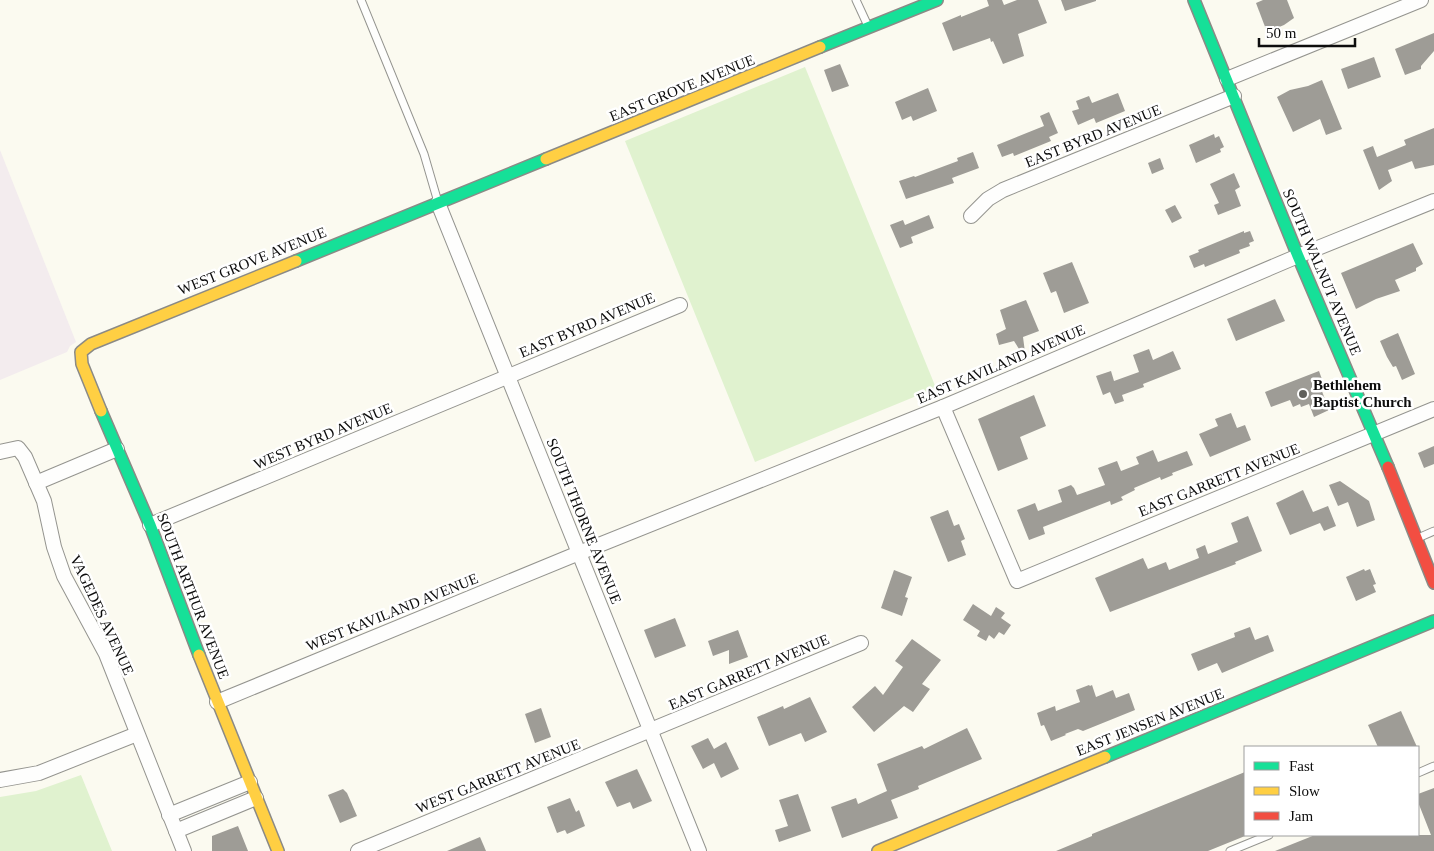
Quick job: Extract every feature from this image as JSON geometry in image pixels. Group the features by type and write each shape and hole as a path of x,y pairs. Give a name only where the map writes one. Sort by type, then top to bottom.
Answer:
{"street":[{"name":"EAST GROVE AVENUE","path":"438,203 937,0"},
{"name":"SOUTH WALNUT AVENUE","path":"1194,0 1298,256 1416,538 1431,568 1434,582"},
{"path":"1226,79 1421,0"},
{"name":"EAST BYRD AVENUE","path":"971,216 988,199 1003,190 1234,96"},
{"name":"EAST KAVILAND AVENUE","path":"579,553 944,407 1298,256 1434,201"},
{"name":"WEST GROVE AVENUE","path":"81,352 91,344 438,203"},
{"name":"SOUTH THORNE AVENUE","path":"438,203 699,851"},
{"name":"EAST BYRD AVENUE","path":"508,376 680,305"},
{"name":"SOUTH ARTHUR AVENUE","path":"81,352 82,364 150,525 217,702 278,851"},
{"name":"WEST BYRD AVENUE","path":"150,525 508,376"},
{"name":"EAST GARRETT AVENUE","path":"944,407 1017,581 1434,409"},
{"name":"VAGEDES AVENUE","path":"0,452 18,448 25,457 44,501 54,547 64,576 100,642 184,851"},
{"path":"36,483 117,449"},
{"name":"WEST KAVILAND AVENUE","path":"217,702 579,553"},
{"name":"EAST JENSEN AVENUE","path":"878,851 1434,621"},
{"name":"EAST GARRETT AVENUE","path":"651,731 861,643"},
{"name":"WEST GARRETT AVENUE","path":"358,851 651,731"},
{"path":"0,780 39,773 137,734"},
{"path":"169,815 250,782"},
{"path":"176,831 256,798"}],"lane":[{"path":"361,0 424,154 438,203"},
{"path":"856,0 869,29"},
{"path":"1416,538 1434,532"},
{"path":"1419,772 1434,766"},
{"path":"1230,851 1267,836"}],"shaded area":[{"path":"0,150 76,342 70,346 67,352 0,380"}],"green space":[{"path":"805,67 936,388 755,462 625,141"},
{"path":"81,775 112,851 0,851 0,797 36,791"}],"building":[{"path":"987,0 1002,0 1004,5 1017,0 1038,0 1047,23 1018,34 1024,56 1003,64 990,38 953,51 942,23 989,6"},
{"path":"1061,0 1096,0 1096,1 1065,11"},
{"path":"1263,0 1287,0 1294,18 1284,25 1267,32 1256,3"},
{"path":"1434,33 1434,51 1421,66 1421,69 1405,75 1395,49"},
{"path":"1374,57 1381,77 1348,89 1341,69"},
{"path":"840,64 849,86 832,92 824,70"},
{"path":"1322,80 1342,129 1326,135 1320,119 1293,132 1277,97 1290,90 1308,86"},
{"path":"928,88 937,111 913,121 911,116 902,120 895,102"},
{"path":"1118,93 1125,111 1096,123 1094,118 1078,125 1072,111 1079,109 1076,101 1089,96 1092,103"},
{"path":"1049,112 1058,133 1049,137 1051,141 1014,156 1013,153 1002,157 997,145 1044,126 1040,116"},
{"path":"1434,128 1434,165 1415,169 1412,161 1388,170 1392,181 1379,190 1363,150 1373,146 1377,157 1406,145 1404,140"},
{"path":"1214,134 1215,138 1219,136 1224,147 1220,149 1221,152 1196,163 1189,145"},
{"path":"973,152 979,168 952,178 954,183 906,199 899,181 958,161 957,158"},
{"path":"1160,158 1164,169 1152,174 1148,163"},
{"path":"1234,173 1240,187 1235,190 1241,206 1218,215 1214,205 1219,203 1210,184"},
{"path":"1175,205 1182,218 1172,223 1165,210"},
{"path":"929,215 934,228 911,237 913,243 900,248 890,225 903,220 905,225"},
{"path":"1244,231 1244,233 1250,231 1254,241 1249,243 1250,246 1239,250 1240,253 1205,267 1204,264 1194,268 1189,256 1199,252 1198,250"},
{"path":"1413,243 1423,264 1416,268 1416,271 1395,280 1400,291 1376,299 1356,309 1341,273"},
{"path":"1072,262 1089,303 1064,313 1056,291 1051,293 1043,273"},
{"path":"1275,299 1285,321 1236,341 1227,319"},
{"path":"1026,300 1039,331 1023,337 1026,360 1014,341 999,345 996,334 1006,329 1000,310"},
{"path":"1398,333 1415,374 1402,380 1396,366 1393,367 1387,357 1380,341"},
{"path":"1149,349 1153,360 1173,351 1181,369 1143,384 1144,387 1122,395 1124,401 1115,404 1110,392 1103,395 1096,376 1111,371 1114,381 1139,372 1133,355"},
{"path":"1319,371 1324,385 1320,386 1329,410 1314,417 1309,404 1301,407 1300,404 1293,407 1290,400 1271,407 1265,392"},
{"path":"1034,395 1046,426 1020,437 1028,459 998,471 978,419"},
{"path":"1231,413 1237,428 1245,425 1251,440 1210,457 1199,434 1218,426 1215,419"},
{"path":"1434,446 1434,464 1424,468 1418,453"},
{"path":"1153,450 1158,462 1187,451 1193,465 1172,473 1173,475 1161,480 1160,477 1134,488 1135,490 1121,497 1123,500 1111,505 1110,501 1043,527 1045,534 1029,540 1017,510 1035,503 1038,511 1062,502 1058,490 1071,485 1077,495 1105,485 1098,468 1117,461 1121,471 1139,464 1136,457"},
{"path":"1340,481 1369,501 1375,520 1357,527 1348,502 1338,506 1329,485"},
{"path":"1303,490 1313,512 1328,506 1336,526 1324,531 1320,523 1290,535 1276,503"},
{"path":"948,510 954,526 959,524 965,539 961,541 966,555 948,562 930,517"},
{"path":"1248,516 1262,551 1235,562 1236,564 1110,612 1095,578 1143,558 1148,569 1166,562 1169,570 1199,558 1196,549 1205,545 1208,554 1238,542 1231,523"},
{"path":"1364,569 1365,571 1370,569 1376,584 1373,585 1376,592 1356,601 1346,577"},
{"path":"894,570 912,577 905,597 908,598 902,616 881,608"},
{"path":"973,604 991,616 996,607 1005,613 1001,618 1011,625 1004,635 999,632 994,639 989,635 986,641 977,636 980,631 963,620"},
{"path":"675,618 686,646 655,658 644,630"},
{"path":"1250,627 1255,640 1268,635 1274,651 1222,673 1217,663 1198,671 1191,654 1235,637 1234,633"},
{"path":"738,630 748,657 729,664 729,650 713,656 708,641"},
{"path":"912,639 941,660 922,684 930,689 913,712 904,706 874,732 852,707 875,686 883,695 903,667 895,661"},
{"path":"1092,685 1096,697 1113,690 1116,698 1129,693 1135,710 1083,731 1078,729 1051,741 1044,725 1041,726 1037,713 1055,706 1056,711 1080,702 1076,690"},
{"path":"810,697 827,732 805,742 801,733 769,746 757,717 783,706 784,709"},
{"path":"541,708 551,737 535,743 525,714"},
{"path":"1401,711 1417,746 1378,746 1368,725"},
{"path":"967,728 982,759 918,786 919,789 891,800 898,818 842,838 831,807 856,798 858,804 887,791 877,764 922,746 924,749"},
{"path":"708,738 714,749 726,742 739,769 721,778 714,763 703,769 691,746"},
{"path":"637,769 652,801 633,809 630,802 617,807 605,782"},
{"path":"1244,772 1245,836 1208,851 1056,851 1092,836 1092,834"},
{"path":"1434,788 1434,851 1275,851 1312,836 1431,835 1419,805 1419,794"},
{"path":"343,789 347,793 357,816 340,823 328,795"},
{"path":"798,794 811,831 779,842 775,830 788,826 779,800"},
{"path":"570,798 576,812 579,810 585,826 567,834 565,830 557,833 547,807"},
{"path":"238,826 248,851 212,851 212,836"},
{"path":"480,837 486,851 447,851"}],"traffic: fast":[{"path":"820,47 937,0"},
{"path":"1194,0 1298,256 1388,467"},
{"path":"296,261 546,159"},
{"path":"101,411 150,525 199,655"},
{"path":"1105,757 1434,621"}],"traffic: slow":[{"path":"546,159 820,47"},
{"path":"101,411 82,364 81,352 91,344 296,261"},
{"path":"199,655 278,851"},
{"path":"878,851 1105,757"}],"traffic: jam":[{"path":"1388,467 1434,583"}],"place":[{"name":"Bethlehem Baptist Church","path":"1303,394"}]}
